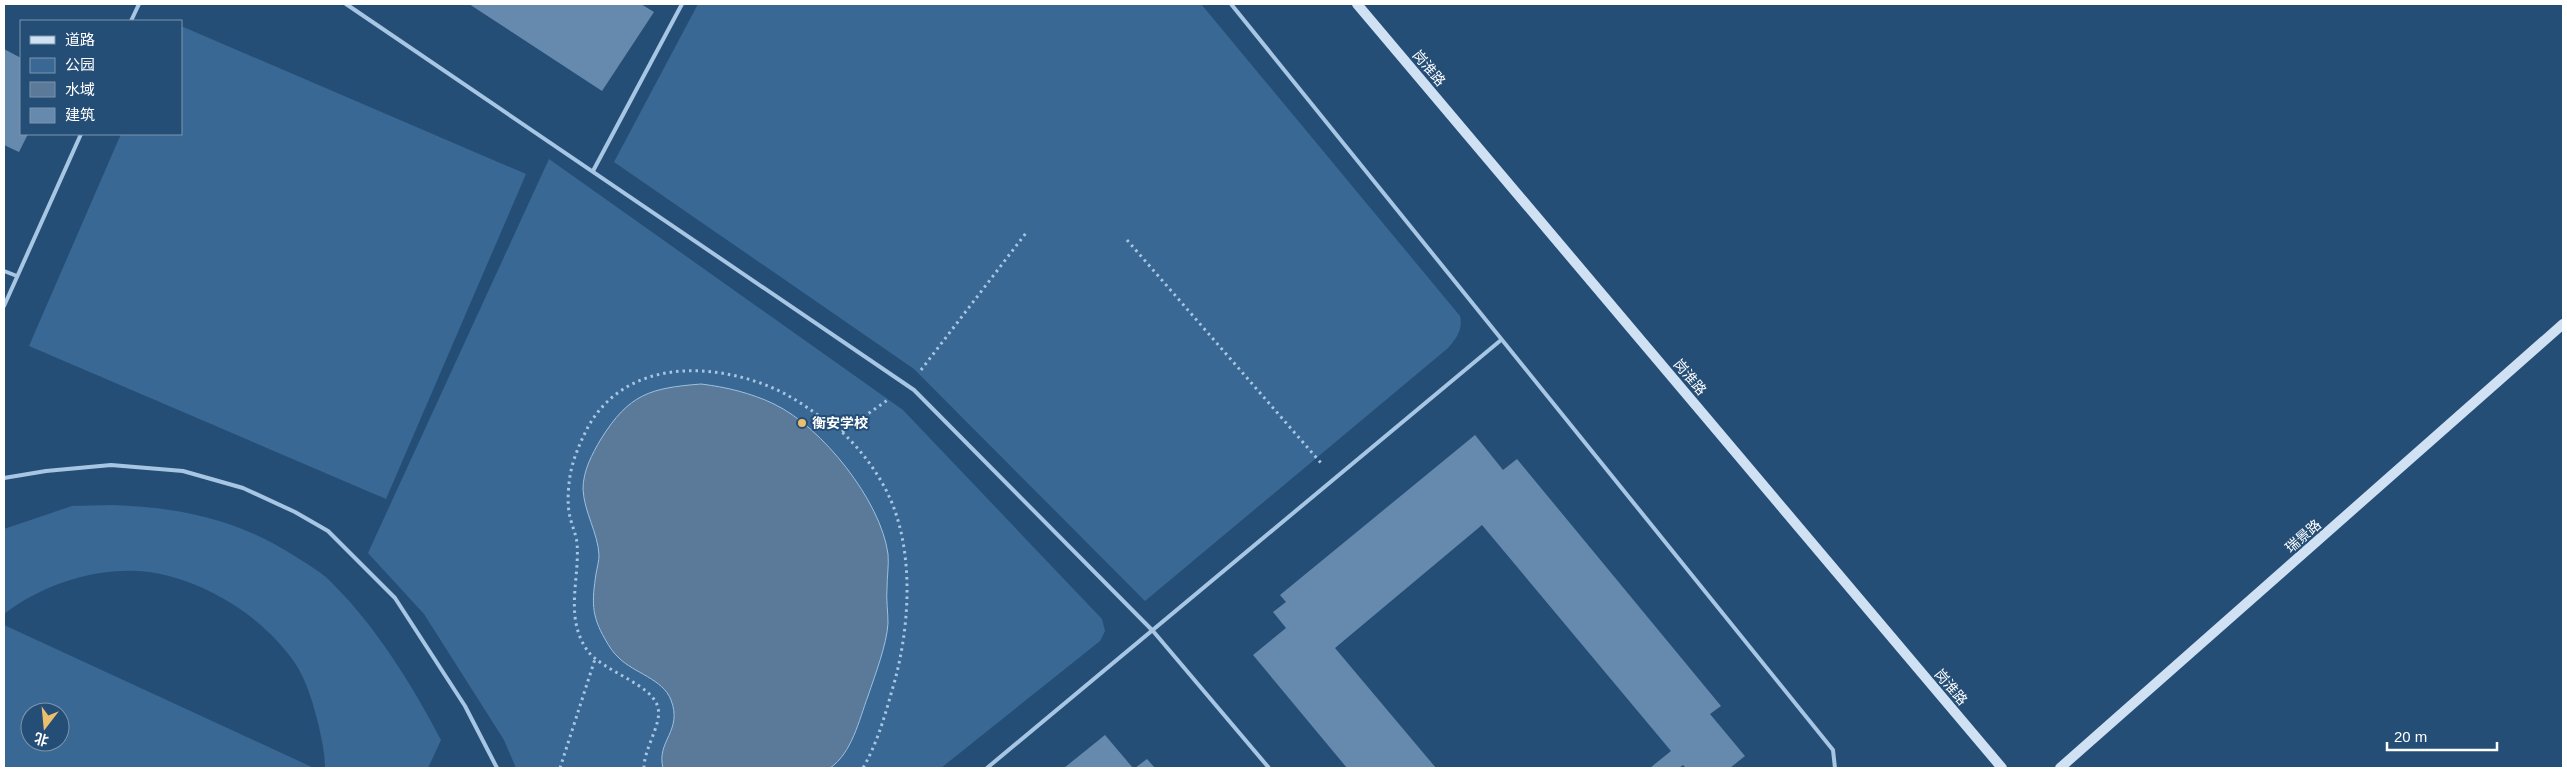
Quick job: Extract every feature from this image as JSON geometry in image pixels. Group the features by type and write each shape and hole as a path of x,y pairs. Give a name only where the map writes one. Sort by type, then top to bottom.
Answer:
{"street":[{"name":"岗淮路","path":"1357,4 2002,768"},
{"name":"瑞景路","path":"2060,768 2563,324"}],"lane":[{"path":"131,20 139,4"},
{"path":"346,4 909,386 1153,630 1268,768"},
{"path":"593,171 682,4"},
{"path":"1231,4 1833,750 1835,768"},
{"path":"4,306 81,135"},
{"path":"4,270 17,276"},
{"path":"987,768 1501,340"},
{"path":"4,478 46,471 111,465 183,471 242,488 295,512 328,531 395,598 465,706 497,768"}],"path":[{"path":"842,432 909,386 1026,233"},
{"path":"1127,240 1335,479"},
{"path":"644,768 647,748 658,720 659,710 656,703 639,687 596,659 587,649 581,637 573,602 577,543 569,514 569,493 575,454 595,415 605,403 635,381 672,371 726,374 774,388 842,432 870,463 896,512 903,552 908,604 902,653 879,737 863,768"},
{"path":"560,768 596,659"}],"green space":[{"path":"698,4 1201,4 1460,316 1461,325 1458,333 1448,348 1145,601 914,369 614,162"},
{"path":"182,26 526,174 386,499 29,346 121,135 182,135"},
{"path":"549,159 903,410 1102,619 1105,631 1100,641 941,768 516,768 504,740 424,614 368,553"},
{"path":"72,506 137,506 185,513 231,525 275,544 325,576 349,601 379,638 406,678 441,740 428,768 325,768 315,711 307,686 295,663 255,620 223,598 187,582 148,572 105,572 61,583 22,602 4,614 4,529"},
{"path":"4,625 314,768 4,768"}],"water":[{"path":"701,384 738,391 765,400 792,415 811,430 829,448 862,489 883,533 888,554 888,623 885,640 854,735 844,754 830,768 663,768 663,750 674,720 671,700 655,681 625,663 613,652 597,623 593,600 599,555 583,489 589,463 611,424 631,403 654,391"}],"building":[{"path":"469,4 641,4 654,12 602,91"},
{"path":"4,49 20,57 20,135 28,135 19,152 4,145"},
{"path":"1475,435 1503,470 1517,459 1721,706 1710,714 1745,756 1730,768 1686,768 1683,765 1679,768 1650,768 1671,751 1482,525 1335,648 1436,768 1347,768 1253,655 1286,628 1273,612 1286,602 1280,595"},
{"path":"1105,735 1133,768 1064,768"},
{"path":"1147,759 1155,768 1135,768"}],"place":[{"name":"衡安学校","path":"802,423"}]}
